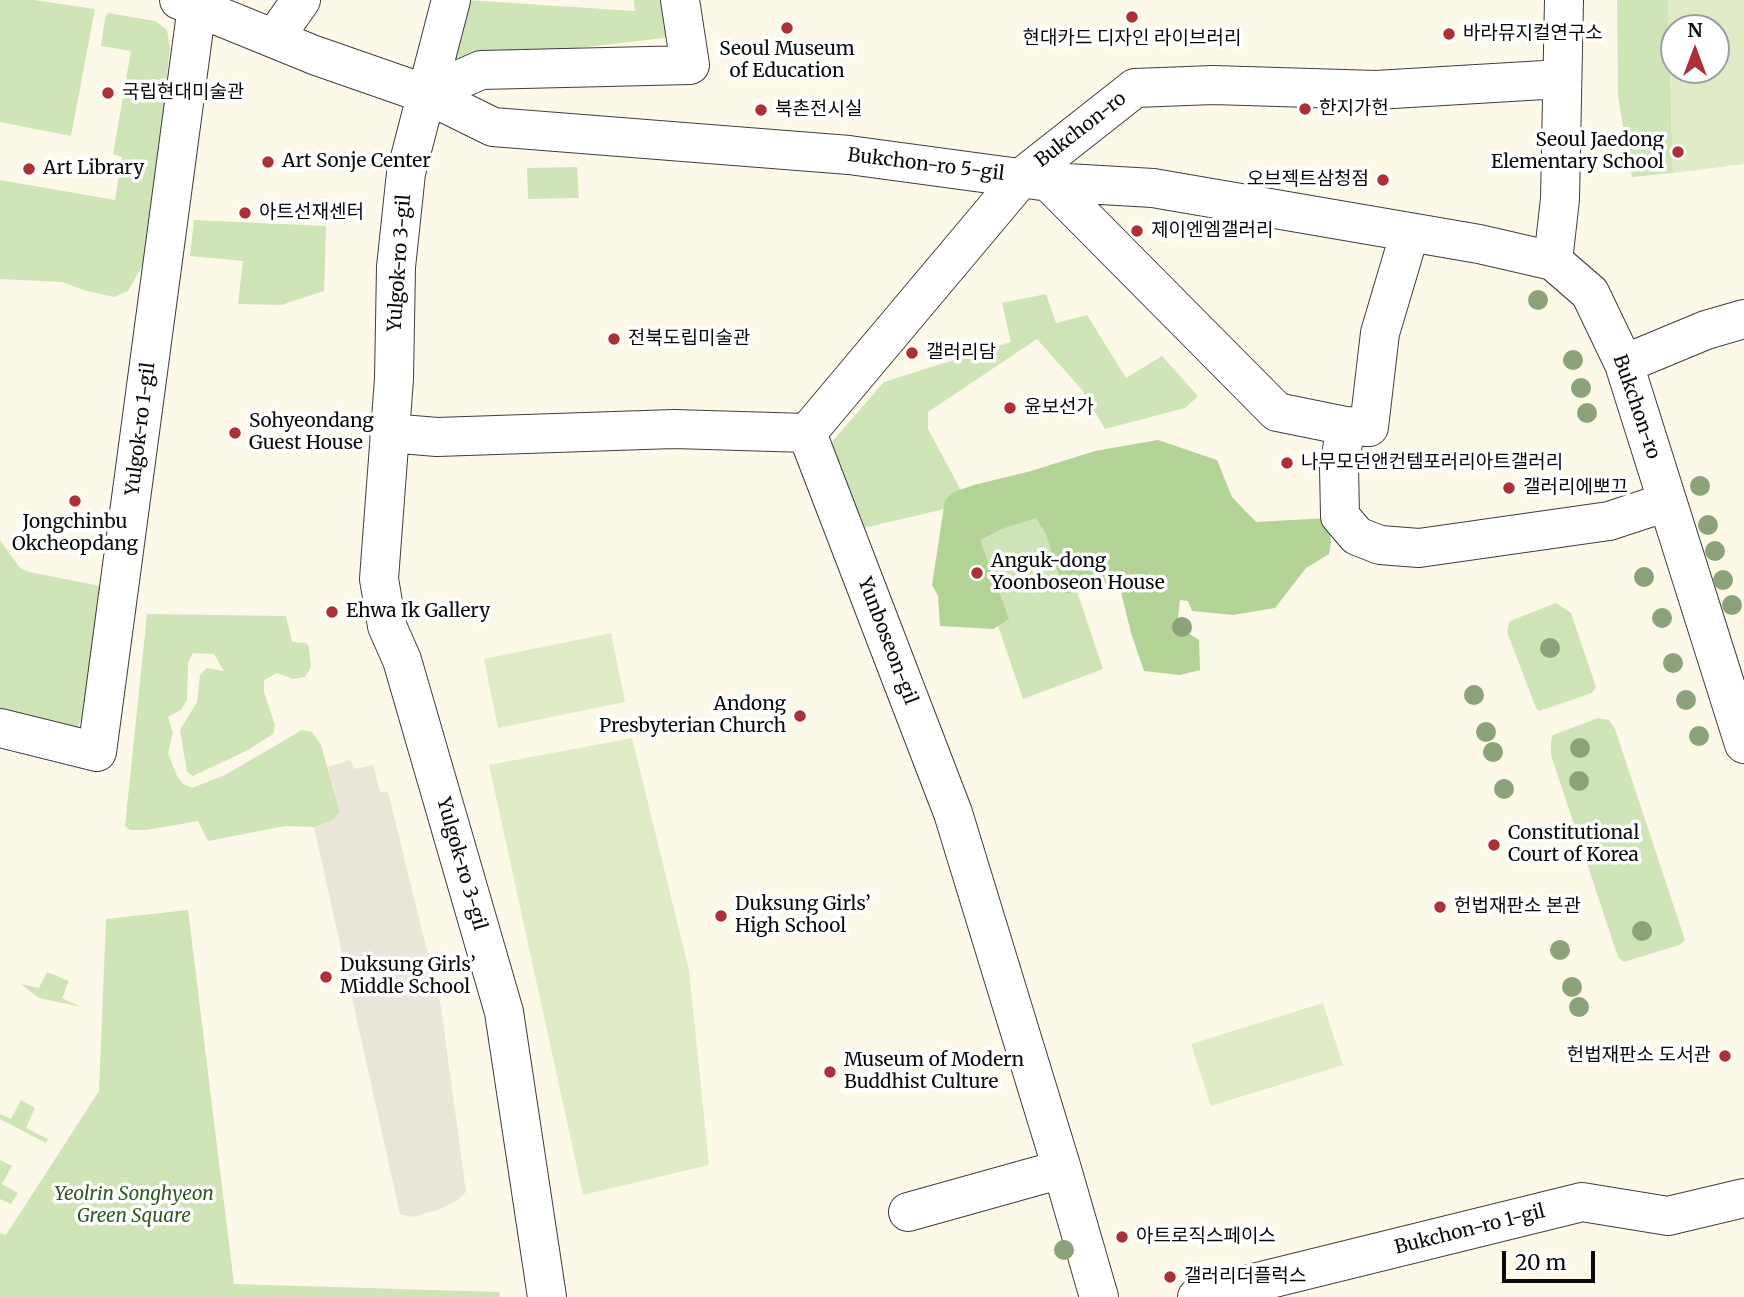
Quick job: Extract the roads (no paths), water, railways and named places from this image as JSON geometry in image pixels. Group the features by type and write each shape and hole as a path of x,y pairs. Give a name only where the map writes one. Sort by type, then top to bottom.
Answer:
{"street":[{"path":"275,37 301,0"},
{"name":"Yulgok-ro 3-gil","path":"452,0 406,173 397,254 394,379 379,579 387,626 402,660 504,1012 547,1297"},
{"path":"426,94 481,70 690,65 680,0"},
{"path":"1553,261 1560,199 1564,0"},
{"name":"Bukchon-ro 5-gil","path":"188,3 314,55 426,94 493,127 849,155 1036,179 1153,188 1479,244 1553,261"},
{"name":"Yulgok-ro 1-gil","path":"0,728 97,752 188,3"},
{"name":"Bukchon-ro","path":"1036,179 1135,88 1213,85 1376,90 1561,79"},
{"path":"389,433 437,437 674,429 807,433 1036,179 1277,412 1358,427"},
{"path":"1410,232 1380,333 1358,427 1339,467 1340,516 1357,536 1380,545 1419,548 1609,522 1667,502"},
{"name":"Bukchon-ro","path":"1553,261 1590,293 1624,364 1744,744"},
{"path":"1624,364 1706,330 1744,318"},
{"name":"Yunboseon-gil","path":"807,433 953,813 1099,1297"},
{"path":"908,1212 1062,1169"},
{"name":"Bukchon-ro 1-gil","path":"1197,1297 1582,1202 1668,1216 1744,1198"}],"place":[{"name":"현대카드 디자인 라이브러리","path":"1132,17"},
{"name":"Seoul Museum of Education","path":"787,28"},
{"name":"바라뮤지컬연구소","path":"1449,34"},
{"name":"국립현대미술관","path":"108,93"},
{"name":"한지가헌","path":"1305,109"},
{"name":"북촌전시실","path":"761,110"},
{"name":"Seoul Jaedong Elementary School","path":"1678,152"},
{"name":"Art Sonje Center","path":"268,162"},
{"name":"Art Library","path":"29,169"},
{"name":"오브젝트삼청점","path":"1383,180"},
{"name":"아트선재센터","path":"245,213"},
{"name":"제이엔엠갤러리","path":"1137,231"},
{"name":"전북도립미술관","path":"614,339"},
{"name":"갤러리담","path":"912,353"},
{"name":"윤보선가","path":"1010,408"},
{"name":"Sohyeondang Guest House","path":"235,433"},
{"name":"나무모던앤컨템포러리아트갤러리","path":"1287,463"},
{"name":"갤러리에뽀끄","path":"1509,488"},
{"name":"Jongchinbu Okcheopdang","path":"75,501"},
{"name":"Anguk-dong Yoonboseon House","path":"977,573"},
{"name":"Ehwa Ik Gallery","path":"332,612"},
{"name":"Andong Presbyterian Church","path":"800,716"},
{"name":"Constitutional Court of Korea","path":"1494,845"},
{"name":"헌법재판소 본관","path":"1440,907"},
{"name":"Duksung Girls’ High School","path":"721,916"},
{"name":"Duksung Girls’ Middle School","path":"326,977"},
{"name":"헌법재판소 도서관","path":"1725,1056"},
{"name":"Museum of Modern Buddhist Culture","path":"830,1072"},
{"name":"아트로직스페이스","path":"1122,1237"},
{"name":"갤러리더플럭스","path":"1170,1277"}],"park label":[{"name":"Yeolrin Songhyeon Green Square","path":"134,1206"}]}
